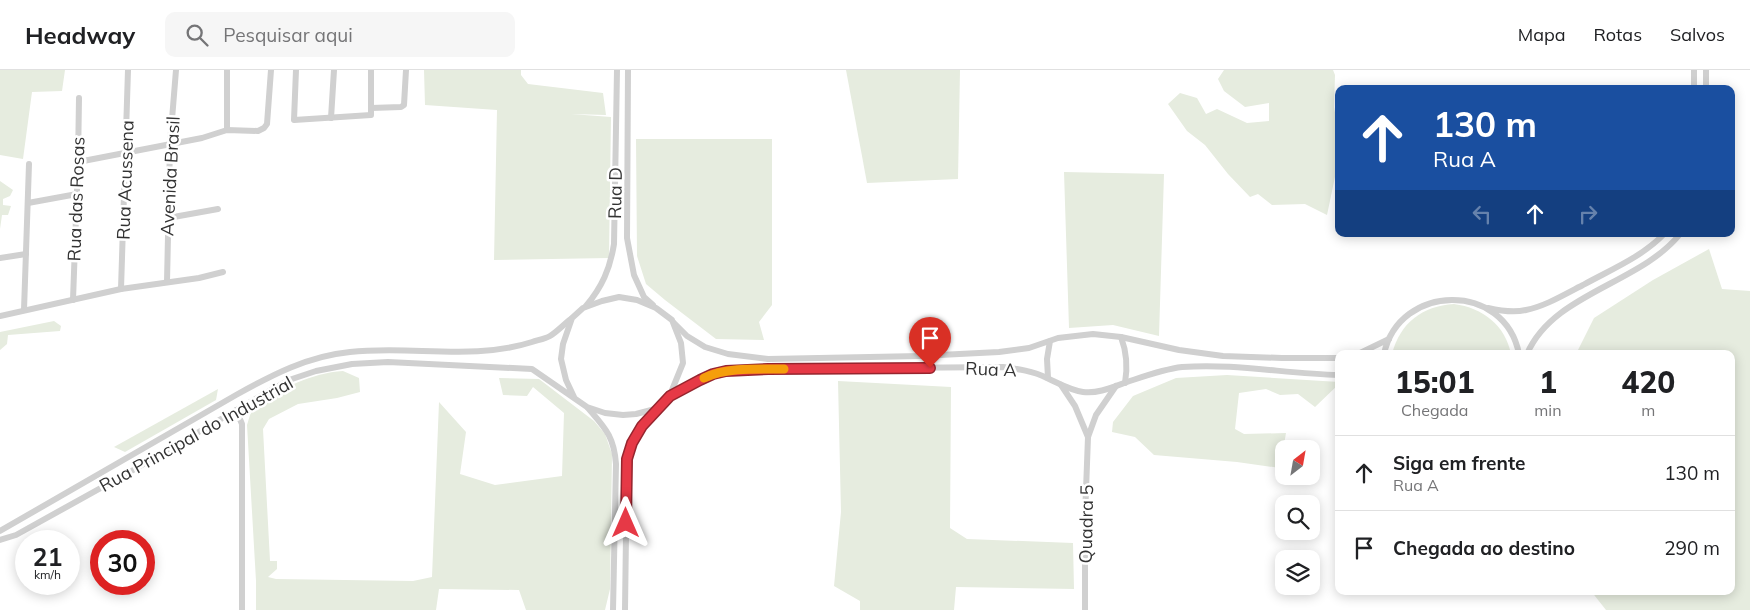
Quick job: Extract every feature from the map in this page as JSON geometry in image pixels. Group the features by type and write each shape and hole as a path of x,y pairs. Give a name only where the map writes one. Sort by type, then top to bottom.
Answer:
{"street":[{"name":"Rua Acussena","path":"121,289 128,70"},
{"name":"Avenida Brasil","path":"167,282 170,144 176,70"},
{"path":"227,70 227,130"},
{"path":"78,162 215,135 227,130 258,131 264,128 268,117 271,70"},
{"path":"296,70 294,120 371,115 371,70"},
{"path":"331,118 334,70"},
{"path":"371,108 401,107 404,105 406,70"},
{"name":"Rua D","path":"584,308 597,293 606,276 614,244 616,70"},
{"name":"Rua D","path":"628,70 627,238 634,275 644,297 656,308"},
{"path":"1694,70 1694,85"},
{"path":"1706,70 1706,85"},
{"name":"Rua das Rosas","path":"73,300 79,98"},
{"path":"24,310 29,164"},
{"path":"28,203 77,194"},
{"path":"168,218 218,209"},
{"path":"1385,350 1389,339 1400,323 1414,310 1431,303 1449,298 1468,300 1488,308 1506,312 1527,310 1556,299 1636,256 1661,237"},
{"path":"1529,350 1536,338 1554,317 1659,255 1677,237"},
{"path":"0,258 26,254"},
{"path":"0,316 121,289 199,278 223,272"},
{"path":"613,610 615,450 608,432 587,407 574,397 566,380 561,358 563,344 572,318 584,308 602,300 619,297 637,300 656,308 672,320 681,344 683,363 670,396 642,426 632,443 627,459 625,610"},
{"path":"1488,308 1502,320 1513,337 1518,350"},
{"name":"Rua Principal do Industrial","path":"0,531 269,377 308,360 350,352 385,350 457,352 521,346 550,336 572,318"},
{"name":"Rua A","path":"672,320 687,336 705,347 728,354 768,359 999,352 1029,348 1077,335 1093,334 1121,337 1179,350 1223,356 1335,358"},
{"path":"1121,337 1126,349 1128,364 1125,383"},
{"path":"1366,350 1389,339"},
{"path":"1048,378 1047,359 1050,341"},
{"path":"350,352 352,364"},
{"path":"833,358 834,369"},
{"name":"Rua Principal do Industrial","path":"25,530 289,380 316,371 352,364 398,362 532,369 574,397"},
{"name":"Rua A","path":"670,396 713,374 726,371 768,369 1003,367 1030,371 1060,385 1082,392 1101,391 1148,374 1181,367 1268,369 1335,375"},
{"name":"Quadra 5","path":"1060,385 1075,406 1088,437"},
{"name":"Quadra 5","path":"1085,610 1085,517 1088,437 1096,415 1116,386"},
{"path":"587,407 605,413 624,415 659,408"},
{"path":"236,410 242,424 242,610"},
{"path":"8,526 15,534"},
{"name":"Rua Principal do Industrial","path":"0,540 15,535"}],"shaded area":[{"path":"0,70 65,70 62,91 32,92 23,159 0,155"},
{"path":"424,70 521,70 521,75 528,84 603,93 606,115 571,114 611,117 609,258 494,260 497,110 425,105"},
{"path":"846,70 960,70 958,179 867,183"},
{"path":"1224,70 1333,70 1335,75 1335,177 1327,215 1305,204 1272,205 1258,194 1250,197 1228,174 1205,145 1187,131 1168,104 1180,93 1197,98 1206,114 1217,109 1247,123 1269,121 1269,103 1245,107 1224,91 1218,79"},
{"path":"636,139 772,139 772,305 759,322 764,340 716,339 646,284 637,256"},
{"path":"1064,172 1164,174 1159,336 1113,325 1069,328"},
{"path":"0,181 13,190 10,196 3,199 3,205 11,206 8,215 2,215 0,229"},
{"path":"1709,249 1722,289 1750,291 1750,610 1606,610 1594,595 1735,595 1735,350 1578,350 1594,318 1653,280"},
{"path":"1454,304 1465,306 1483,314 1498,326 1510,350 1393,350 1401,333 1414,318 1442,305"},
{"path":"54,321 61,326 60,331 8,335 7,344 0,350 0,332"},
{"path":"343,371 359,378 360,392 337,398 298,404 269,419 263,429 270,561 277,561 277,569 268,577 276,579 413,581 432,577 439,402 466,432 460,474 495,485 562,476 564,413 533,387 527,396 503,395 499,378 539,379 594,421 605,434 612,454 610,589 605,610 526,610 519,590 439,589 436,610 256,610 247,425 253,405 308,378"},
{"path":"1227,375 1335,382 1335,388 1315,407 1298,394 1280,395 1266,389 1239,393 1235,429 1244,434 1286,433 1285,440 1275,440 1275,467 1154,455 1135,437 1112,432 1113,422 1133,396 1176,378"},
{"path":"838,381 951,387 950,528 967,539 1073,543 1074,589 956,587 954,610 860,610 860,601 834,586 841,512"},
{"path":"218,389 216,400 125,452 114,447"}],"slow traffic":[{"path":"704,378 726,371 784,369"}],"route":[{"path":"626,523 627,459 632,443 642,426 670,396 700,380 726,371 930,368"}]}
